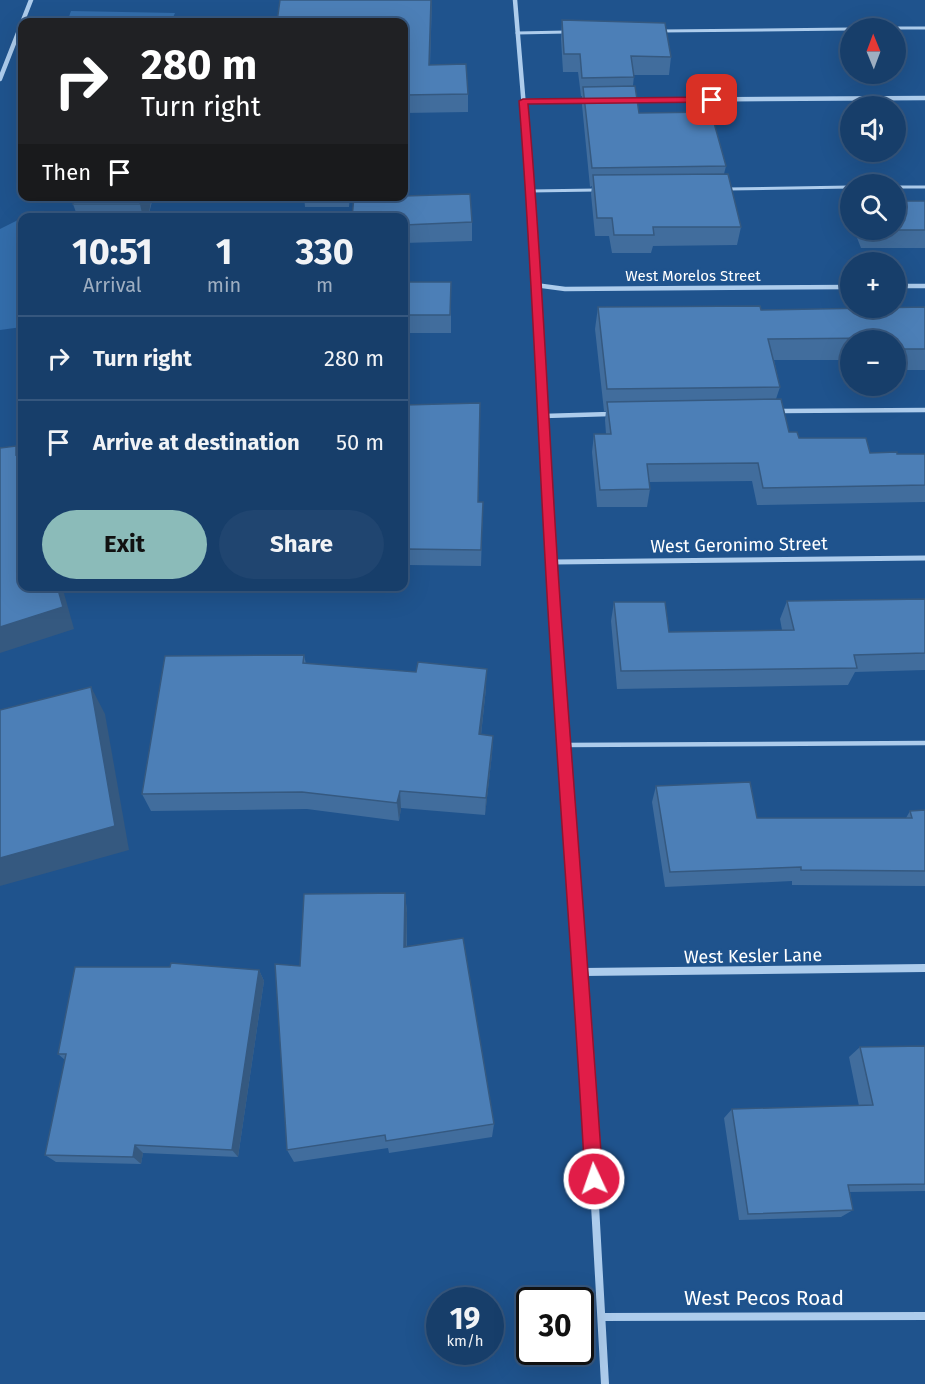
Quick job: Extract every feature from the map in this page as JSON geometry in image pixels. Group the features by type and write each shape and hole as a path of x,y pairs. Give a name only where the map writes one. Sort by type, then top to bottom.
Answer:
{"street":[{"path":"24,18 31,0"},
{"path":"515,0 531,191 535,285 554,562 555,627 582,972 605,1384"},
{"path":"0,79 18,33"},
{"path":"630,100 925,98"},
{"path":"523,101 594,101"},
{"name":"West Morelos Street","path":"535,285 566,289 840,287"},
{"path":"906,286 925,286"},
{"name":"West Geronimo Street","path":"554,562 925,558"},
{"name":"West Kesler Lane","path":"582,972 925,968"},
{"name":"West Pecos Road","path":"602,1317 925,1316"}],"lane":[{"path":"906,28 925,28"},
{"path":"652,31 840,29"},
{"path":"517,33 570,32"},
{"path":"906,187 925,187"},
{"path":"723,189 840,188"},
{"path":"531,191 607,190"},
{"path":"776,411 925,410"},
{"path":"544,416 618,414"},
{"path":"564,745 925,743"}],"shaded area":[{"path":"71,11 175,13 173,18 68,18"},
{"path":"18,220 18,328 0,330 0,229"}],"building":[{"path":"280,0 431,0 429,65 466,64 468,94 408,95 408,18 278,18"},
{"path":"562,20 665,23 671,57 631,56 634,77 582,78 580,54 564,54"},
{"path":"635,86 639,113 711,112 726,166 592,168 583,87"},
{"path":"728,174 741,227 653,227 654,235 614,235 612,218 597,218 593,175"},
{"path":"470,194 472,222 408,225 408,213 352,213 354,201 408,201 408,196"},
{"path":"74,201 141,201 140,204 73,204"},
{"path":"906,201 925,201 925,230 906,230"},
{"path":"408,282 451,282 450,315 408,315"},
{"path":"760,306 761,310 840,309 840,318 906,318 906,307 925,307 925,349 906,349 906,330 840,330 840,338 768,339 780,387 607,389 598,307"},
{"path":"781,399 789,432 797,432 799,438 866,438 870,453 925,454 925,485 763,488 758,463 647,464 650,489 600,490 594,434 611,434 607,402"},
{"path":"480,403 478,502 483,502 481,550 408,549 408,405"},
{"path":"16,446 16,455 18,455 18,591 58,591 63,607 0,627 0,448"},
{"path":"925,599 925,653 854,655 857,668 621,671 614,602 665,602 669,632 794,630 787,601"},
{"path":"304,655 303,663 416,672 418,662 487,669 479,734 493,736 486,798 400,791 397,803 302,792 142,794 165,656"},
{"path":"91,687 115,826 0,858 0,710"},
{"path":"750,782 757,818 912,818 910,811 925,810 925,871 801,870 801,867 670,872 656,786"},
{"path":"405,893 404,947 463,938 494,1124 386,1141 385,1135 287,1150 275,964 300,966 304,894"},
{"path":"171,963 259,970 232,1150 135,1145 133,1157 45,1155 66,1054 58,1054 75,967 170,967"},
{"path":"925,1046 925,1184 848,1185 853,1210 748,1214 732,1109 873,1105 860,1047"}],"route":[{"path":"594,1179 582,972 555,627 554,562 535,285 531,191 523,101 712,100"}]}
